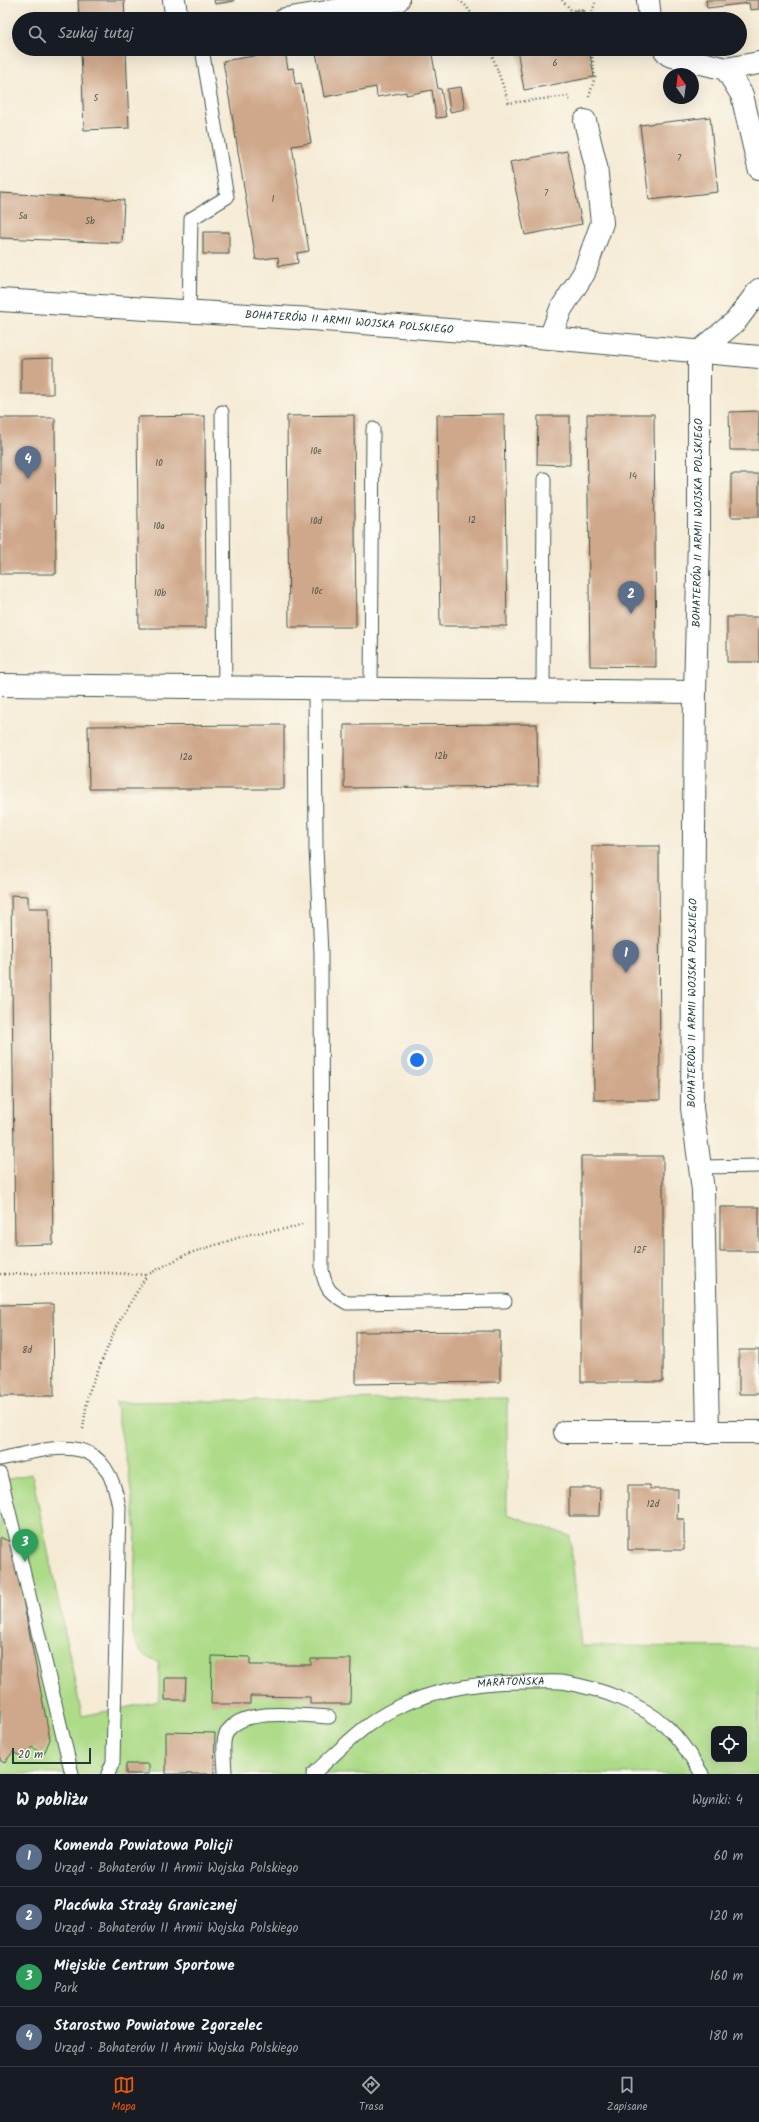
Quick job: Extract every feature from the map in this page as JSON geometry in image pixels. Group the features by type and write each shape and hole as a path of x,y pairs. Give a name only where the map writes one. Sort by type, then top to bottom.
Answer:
{"street":[{"path":"174,0 176,12"},
{"path":"327,12 398,0"},
{"path":"648,0 649,12"},
{"path":"673,56 726,68 759,63"},
{"path":"726,68 742,95 759,168"},
{"path":"550,338 561,309 584,273 602,223 596,166 585,121"},
{"path":"699,352 736,322 759,290"},
{"name":"BOHATERÓW II ARMII WOJSKA POLSKIEGO","path":"0,300 189,311 550,338 759,357"},
{"name":"BOHATERÓW II ARMII WOJSKA POLSKIEGO","path":"699,352 699,538 695,692 692,1108 703,1190 708,1433"},
{"path":"0,685 695,692"},
{"path":"565,1432 759,1432"}],"lane":[{"path":"189,311 191,219 227,197 203,56"},
{"path":"222,412 225,688"},
{"path":"371,689 373,429"},
{"path":"543,691 544,479"},
{"path":"315,688 316,849 321,953 322,1270 325,1284 332,1294 347,1303 505,1301"},
{"path":"701,1167 759,1166"},
{"path":"0,1459 52,1448 84,1450 101,1461 116,1488 119,1507 113,1762 108,1774"},
{"path":"0,1474 72,1774"},
{"name":"MARATOŃSKA","path":"313,1774 359,1732 395,1708 447,1690 483,1684 518,1682 566,1682 605,1693 642,1710 665,1726 684,1745 702,1774"},
{"path":"225,1774 225,1738 233,1725 249,1716 272,1715 329,1717"}],"path":[{"path":"459,0 470,12"},
{"path":"562,0 571,10 584,9 585,12"},
{"path":"592,12 596,0"},
{"path":"492,56 509,103 550,98"},
{"path":"585,121 595,77 592,56"},
{"path":"0,1274 110,1273 147,1275 187,1254 250,1234 291,1228 322,1217"},
{"path":"72,1449 85,1426 88,1394 117,1325 147,1275"}],"green space":[{"path":"507,1398 507,1514 570,1536 581,1646 759,1647 759,1774 0,1774 0,1480 32,1474 82,1716 159,1701 159,1663 148,1658 140,1651 135,1642 132,1630 136,1532 129,1475 115,1402"}],"building":[{"path":"78,0 124,0 125,12 79,12"},
{"path":"214,0 234,0 234,1 215,4"},
{"path":"706,0 759,0 759,9 750,10 749,3 707,8"},
{"path":"582,10 582,12 571,12"},
{"path":"81,56 126,56 129,128 84,130"},
{"path":"254,56 286,56 288,69 293,68 295,84 301,83 311,143 292,146 309,251 297,253 298,263 279,266 278,257 256,260 223,61"},
{"path":"317,56 432,56 438,89 441,89 446,117 436,118 432,90 406,95 406,92 377,97 376,87 324,97"},
{"path":"518,56 590,56 594,77 524,90"},
{"path":"461,87 465,109 450,112 447,89"},
{"path":"710,117 718,192 649,200 640,125"},
{"path":"567,151 582,224 525,235 510,162"},
{"path":"0,193 124,200 122,243 0,238"},
{"path":"203,232 229,232 229,254 203,254"},
{"path":"53,358 53,394 21,394 21,359"},
{"path":"759,411 759,450 730,450 729,412"},
{"path":"504,414 507,626 440,626 437,415"},
{"path":"587,414 654,414 656,667 590,666"},
{"path":"354,415 356,627 289,627 287,416"},
{"path":"205,416 206,628 139,628 137,417"},
{"path":"538,416 570,416 570,465 537,464"},
{"path":"0,418 55,418 56,574 0,574"},
{"path":"731,474 759,474 759,517 731,517"},
{"path":"727,617 759,617 759,662 727,662"},
{"path":"537,724 538,786 344,788 344,725"},
{"path":"284,725 284,789 89,789 88,726"},
{"path":"592,846 659,846 660,1100 594,1100"},
{"path":"11,895 28,896 28,908 49,908 53,1244 15,1245"},
{"path":"581,1156 663,1156 663,1382 581,1382"},
{"path":"720,1207 759,1207 759,1251 720,1251"},
{"path":"53,1304 54,1396 0,1396 0,1305"},
{"path":"500,1331 500,1382 356,1384 356,1332"},
{"path":"739,1350 759,1350 759,1394 739,1394"},
{"path":"628,1485 650,1485 650,1489 678,1489 677,1519 684,1519 684,1550 628,1550"},
{"path":"569,1488 600,1488 599,1516 569,1516"},
{"path":"0,1537 12,1543 50,1739 44,1754 32,1747 24,1758 13,1752 4,1763 0,1760"},
{"path":"212,1656 250,1657 250,1665 311,1665 311,1659 351,1659 350,1704 310,1704 310,1697 250,1696 250,1704 211,1704"},
{"path":"165,1678 186,1678 185,1700 165,1700"},
{"path":"166,1732 215,1733 214,1774 166,1774"},
{"path":"126,1764 149,1764 149,1774 126,1774"}],"place":[{"name":"Starostwo Powiatowe Zgorzelec","path":"28,479"},
{"name":"Placówka Straży Granicznej","path":"631,614"},
{"name":"Komenda Powiatowa Policji","path":"626,973"},
{"name":"Miejskie Centrum Sportowe","path":"25,1562"}]}
